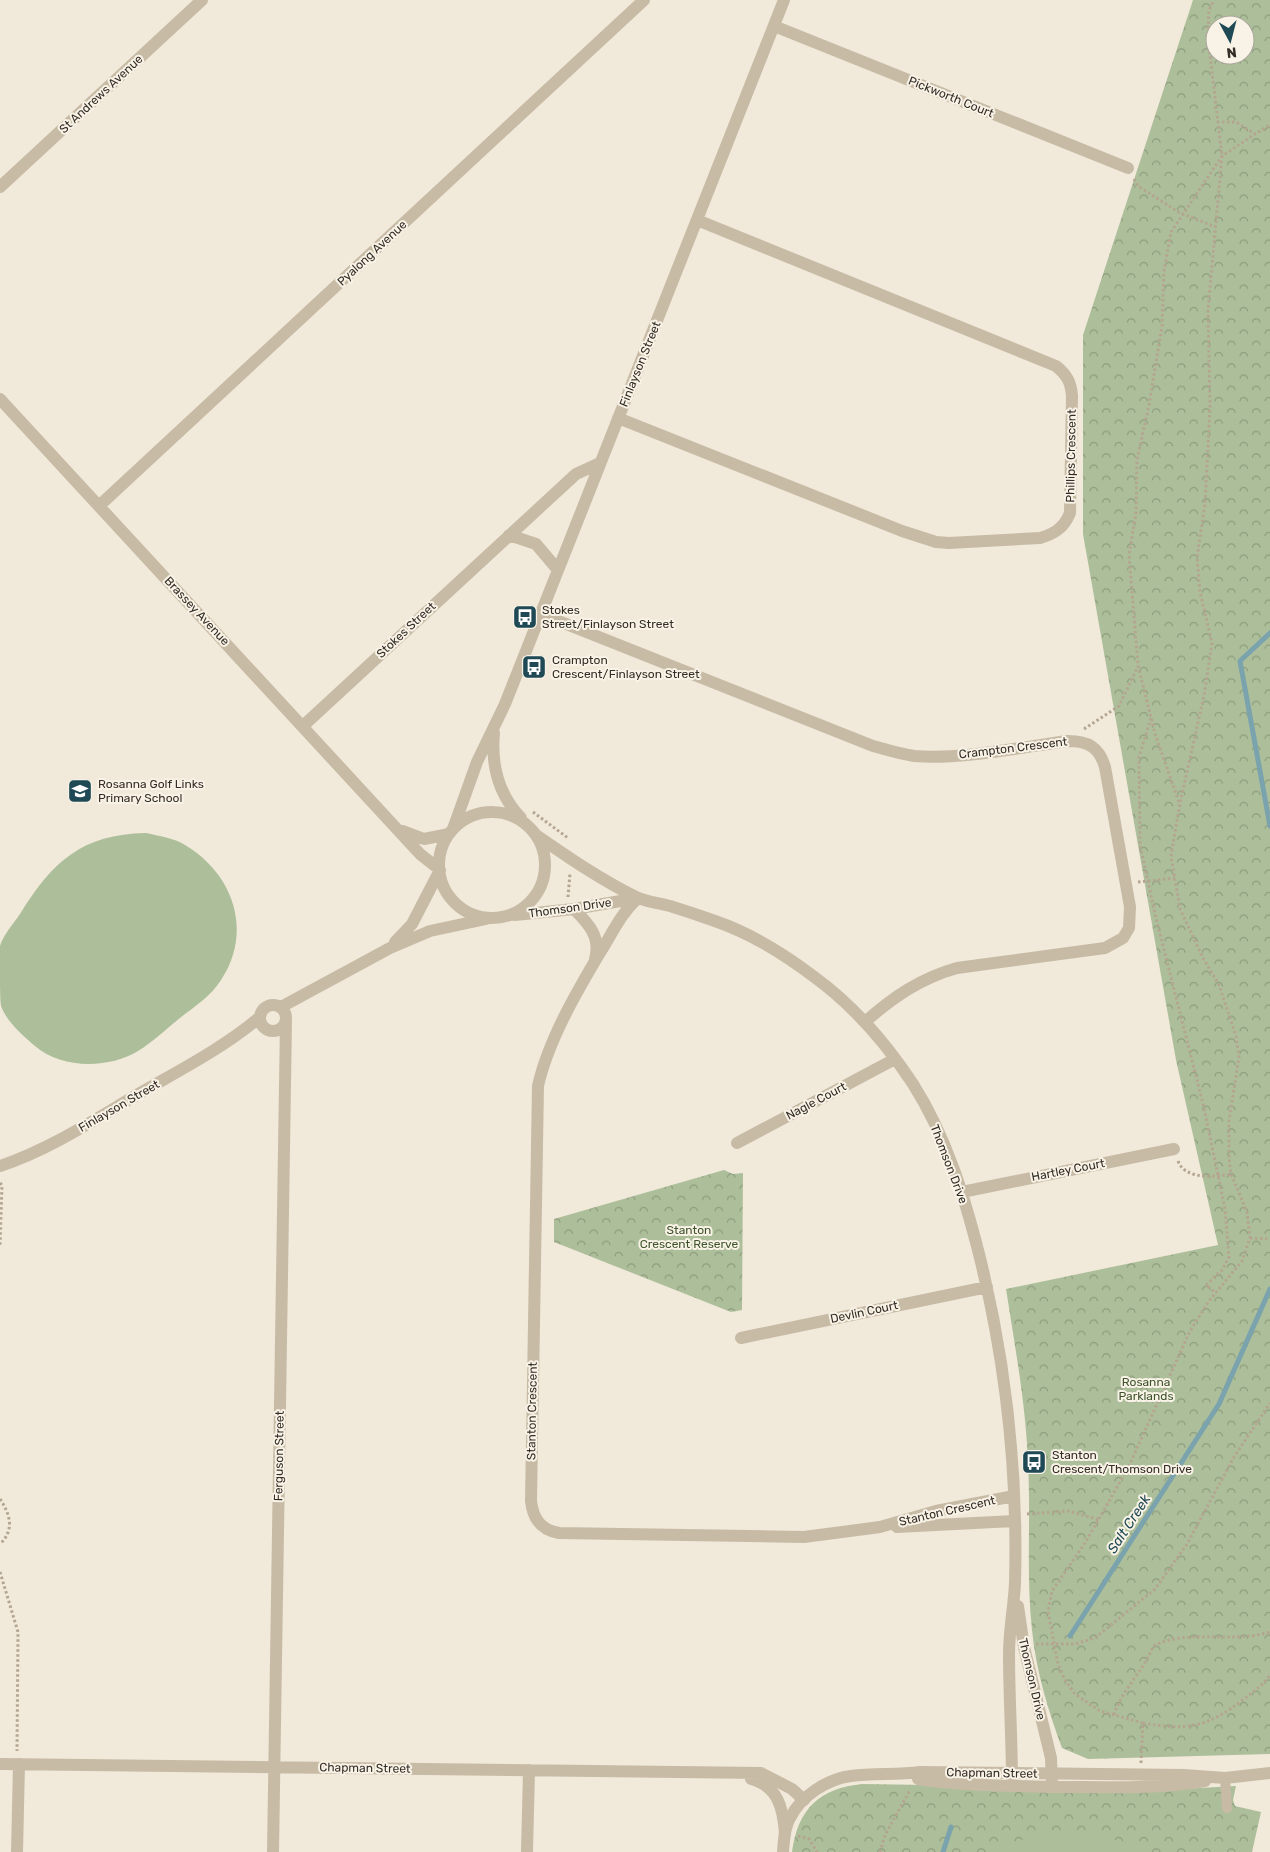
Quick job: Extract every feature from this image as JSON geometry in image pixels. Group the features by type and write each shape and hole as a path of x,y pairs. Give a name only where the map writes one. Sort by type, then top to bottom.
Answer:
{"street":[{"name":"St Andrews Avenue","path":"0,187 202,0"},
{"name":"Pyalong Avenue","path":"99,506 644,0"},
{"name":"Finlayson Street","path":"451,832 477,762 495,728 541,614 784,0"},
{"name":"Pickworth Court","path":"774,26 1128,168"},
{"name":"Phillips Crescent","path":"618,418 902,531 936,542 1040,538 1051,535 1067,520 1070,513 1071,384 1066,374 1056,366 697,220"},
{"name":"Brassey Avenue","path":"0,399 394,823 425,860 440,870"},
{"name":"Stokes Street","path":"303,726 576,474 600,463"},
{"path":"509,535 536,544 558,570"},
{"name":"Crampton Crescent","path":"541,614 873,746 893,752 913,756 945,756 1082,741 1097,750 1106,767 1126,883 1131,918 1124,938 1116,944 1092,950 957,968 939,973 901,993 865,1022"},
{"name":"Finlayson Street","path":"495,728 494,758 502,790 511,807 533,831"},
{"path":"285,1015 274,1004 266,1007 260,1017 269,1030 281,1029 285,1015 307,994 390,948 440,929 498,917 518,911 530,901 543,881 545,857 533,831 514,817 496,812 468,818 451,832 441,850 440,870 444,886 458,905 478,916 498,917"},
{"name":"Brassey Avenue","path":"394,823 407,833 421,839 451,832"},
{"name":"Thomson Drive","path":"533,831 571,858 638,898 719,922 758,940 812,974 865,1022 913,1085 936,1126 962,1192 987,1287 996,1326 1007,1401 1014,1496 1015,1584 1009,1656 1012,1780"},
{"path":"390,948 412,924 440,870"},
{"name":"Thomson Drive","path":"498,917 574,909 638,898"},
{"name":"Stanton Crescent","path":"638,898 619,920 594,964 549,1049 538,1086 531,1501 534,1516 542,1527 559,1533 787,1538 880,1527 938,1526 1014,1518"},
{"name":"Stanton Crescent","path":"574,909 592,928 596,936 597,949 594,964"},
{"name":"Ferguson Street","path":"273,1852 285,1015"},
{"name":"Finlayson Street","path":"0,1166 38,1151 69,1134 234,1038 260,1017"},
{"name":"Finlayson Street","path":"234,1038 269,1030"},
{"name":"Ferguson Street","path":"269,1030 284,1061"},
{"name":"Nagle Court","path":"737,1143 895,1059"},
{"name":"Hartley Court","path":"962,1192 1174,1149"},
{"name":"Devlin Court","path":"741,1338 987,1287"},
{"name":"Stanton Crescent","path":"880,1527 936,1511 1014,1496"},
{"name":"Thomson Drive","path":"1015,1584 1023,1644 1046,1737 1052,1780"},
{"name":"Chapman Street","path":"0,1764 760,1773 792,1789 804,1800 826,1784 837,1779 865,1775 894,1776 920,1772 1012,1780 1052,1780 1225,1778 1270,1773"},
{"path":"17,1852 19,1764"},
{"path":"527,1852 529,1770"},
{"name":"Chapman Street","path":"729,1773 761,1781 773,1790 780,1802 785,1834"},
{"path":"783,1852 789,1818 804,1800"}],"lane":[{"path":"1225,1778 1227,1808"}],"path":[{"path":"1214,0 1209,10 1208,38 1222,156 1208,310 1210,407 1205,504 1197,557 1200,592 1212,643 1204,696 1180,803 1171,856 1180,909 1203,958 1219,985 1236,1036 1239,1057 1229,1121 1231,1174 1248,1212 1250,1238 1242,1261 1216,1293 1190,1331 1117,1490 1100,1520 1052,1591 1048,1612 1053,1644 1060,1670 1075,1694 1093,1707 1114,1715 1143,1723 1175,1727 1200,1726 1227,1712 1270,1678"},
{"path":"1217,122 1236,122 1255,134"},
{"path":"1180,803 1166,769 1138,665 1129,555 1136,513 1137,460 1149,405 1162,326 1164,271 1171,232 1222,156 1270,125"},
{"path":"1128,168 1138,186 1182,214 1216,227"},
{"path":"1082,741 1084,729 1119,706 1138,665"},
{"path":"1151,718 1139,757 1138,817 1140,845 1219,1176 1229,1257 1222,1270 1206,1285 1216,1293"},
{"path":"530,810 572,843"},
{"path":"1126,883 1175,878"},
{"path":"1174,1149 1180,1166 1187,1171 1210,1177 1231,1174"},
{"path":"0,1183 2,1184 0,1246"},
{"path":"1250,1238 1269,1239"},
{"path":"1023,1644 1074,1644 1095,1638 1155,1589 1187,1544 1234,1457 1270,1403"},
{"path":"0,1499 6,1508 10,1522 7,1535 0,1544"},
{"path":"1014,1518 1068,1511 1100,1520"},
{"path":"0,1572 18,1632 17,1751 27,1751"},
{"path":"1114,1715 1117,1705 1150,1656 1153,1646 1164,1641 1189,1635 1223,1638 1270,1632"},
{"path":"1141,1763 1143,1723"},
{"path":"880,1852 886,1835 909,1792"},
{"path":"785,1834 809,1839 818,1852"}],"green space":[{"name":"Rosanna Parklands","path":"1193,0 1270,0 1270,1754 1088,1759 1062,1748 1043,1690 1036,1660 1029,1589 1027,1441 1020,1376 1006,1289 1218,1245 1176,1060 1083,534 1083,335"},
{"path":"146,833 185,845 202,857 216,872 226,888 233,905 237,924 236,943 231,962 217,986 207,996 154,1040 126,1057 113,1061 85,1064 58,1059 46,1054 15,1028 1,1006 1,942 44,880 71,854 86,845 104,839"},
{"name":"Stanton Crescent Reserve","path":"724,1170 733,1174 743,1173 742,1310 731,1312 554,1242 554,1219"},
{"path":"863,1784 1181,1789 1236,1786 1233,1800 1235,1806 1261,1812 1252,1852 792,1852 799,1824 813,1803 834,1790"},
{"path":"1053,1834 1087,1835 1110,1839 1132,1846 1142,1852 997,1852 1010,1844 1024,1839"}],"waterway":[{"name":"Salt Creek","path":"1270,633 1240,661 1270,826"},
{"name":"Salt Creek","path":"1070,1636 1219,1404 1270,1289"},
{"name":"Salt Creek","path":"943,1852 951,1827"}],"place":[{"name":"Stokes Street/Finlayson Street","path":"525,617"},
{"name":"Crampton Crescent/Finlayson Street","path":"534,667"},
{"name":"Rosanna Golf Links Primary School","path":"80,791"},
{"name":"Stanton Crescent/Thomson Drive","path":"1034,1462"}]}
